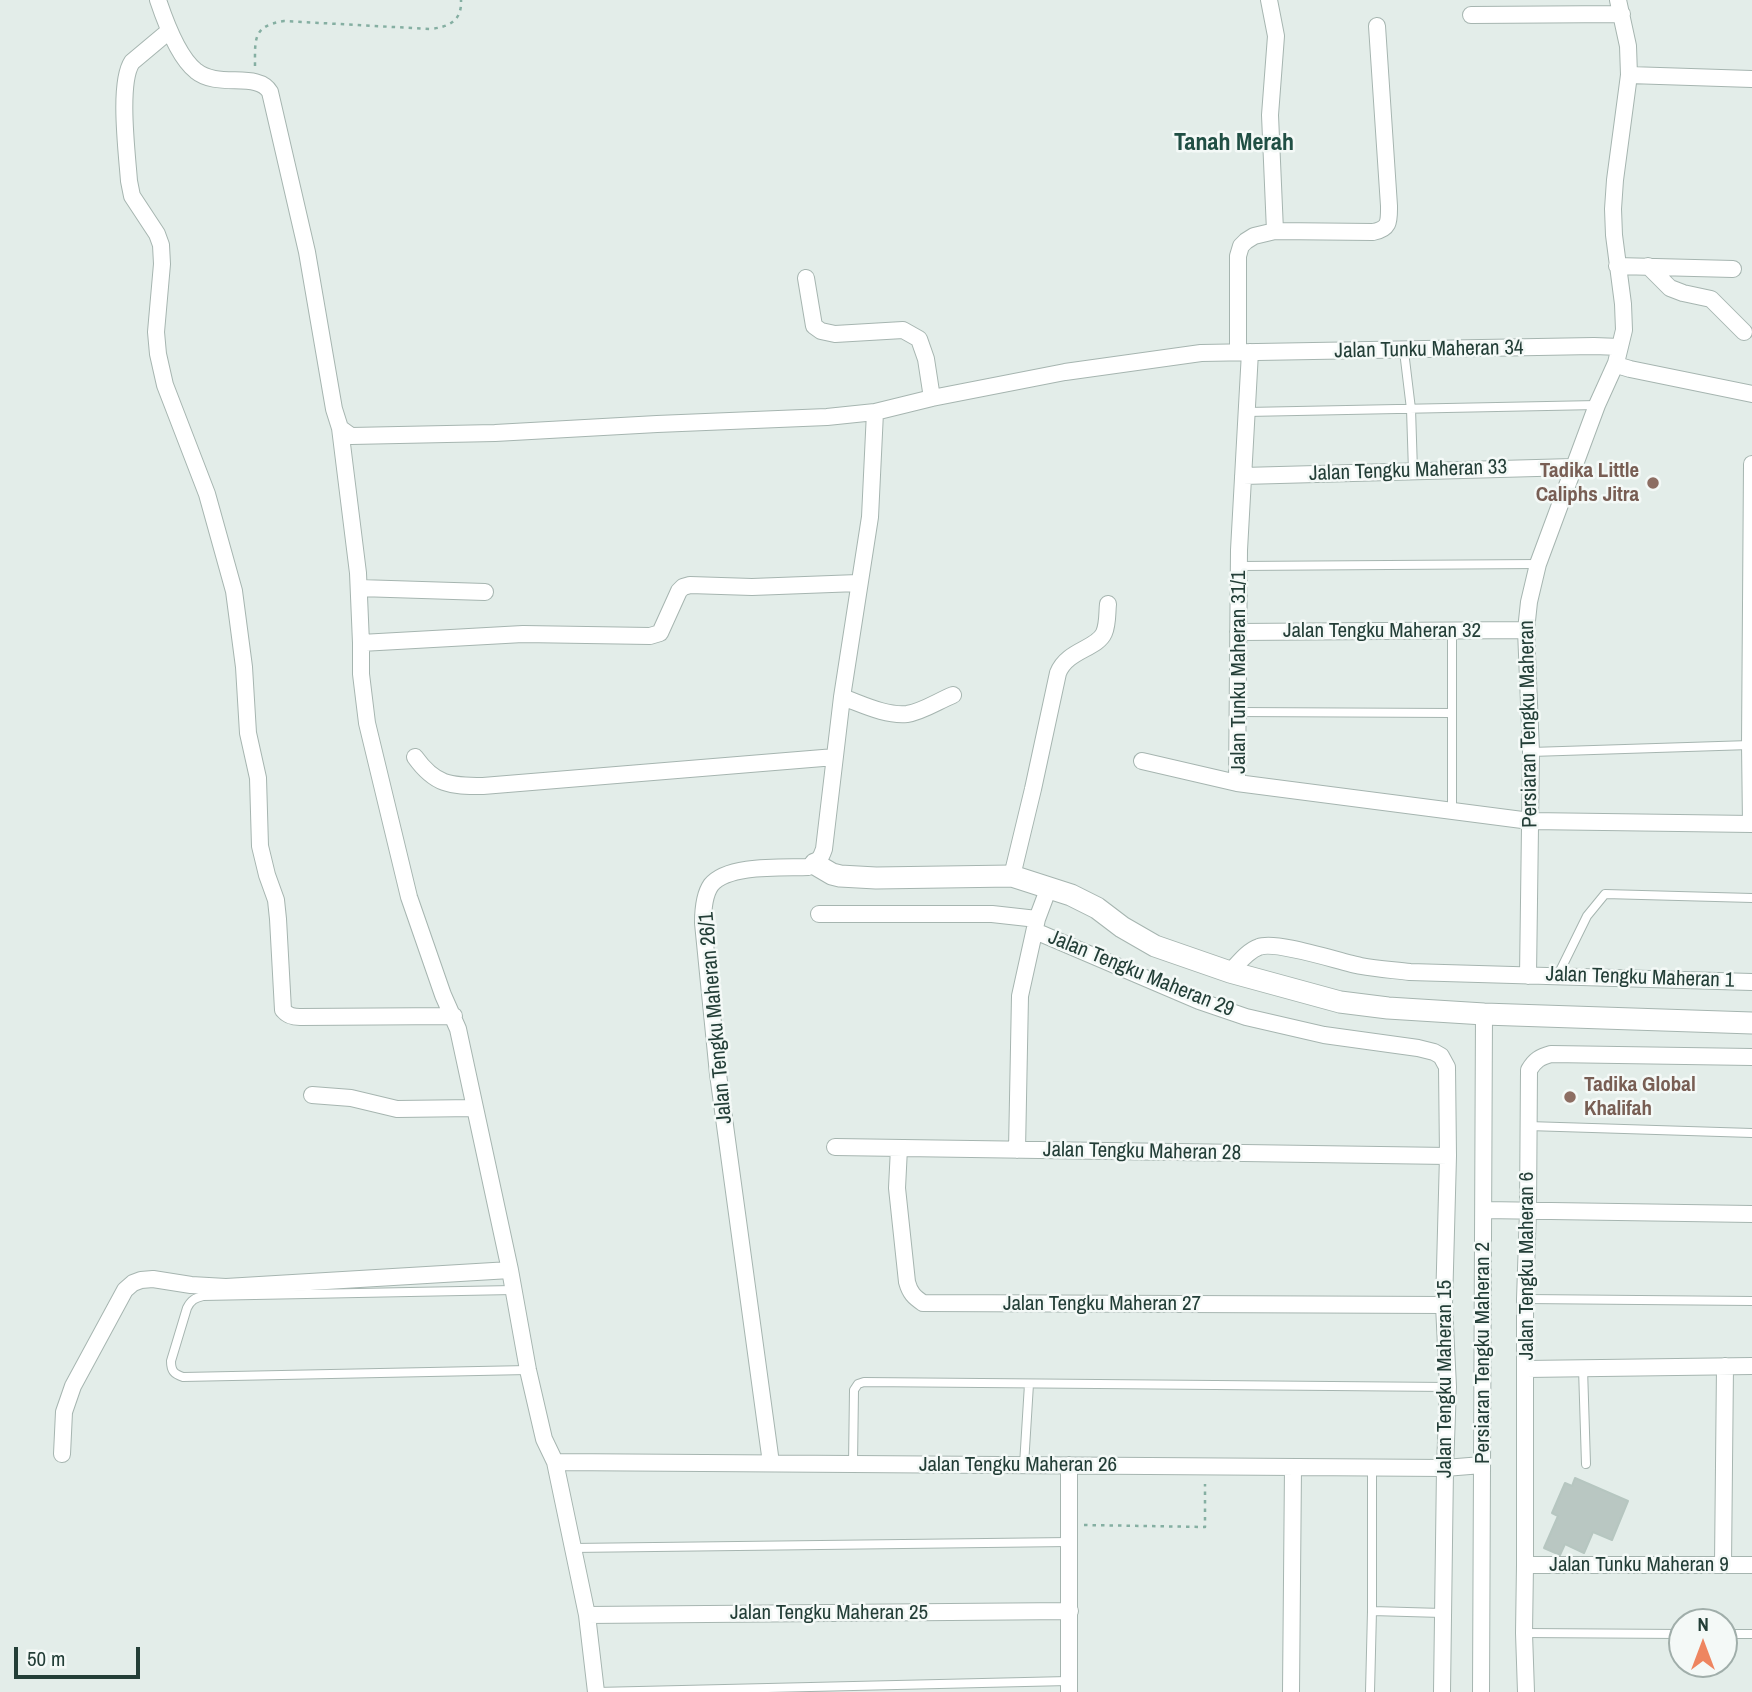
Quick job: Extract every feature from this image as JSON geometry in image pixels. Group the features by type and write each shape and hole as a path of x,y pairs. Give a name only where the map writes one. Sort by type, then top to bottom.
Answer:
{"street":[{"path":"158,0 169,31 187,61 198,73 217,80 262,83 270,92 306,251 334,409 340,428 359,588 361,674 365,712 410,897 443,995 458,1029 510,1270 528,1370 544,1439 555,1462 587,1615 596,1692"},
{"path":"1269,0 1276,36 1270,115 1275,231 1373,232 1382,230 1387,225 1389,206 1377,26"},
{"path":"1471,15 1620,7"},
{"name":"Persiaran Tengku Maheran","path":"1528,976 1531,752 1526,630 1538,564 1618,355 1623,330 1623,304 1613,209 1629,75 1628,46 1620,7"},
{"path":"169,31 132,62 128,69 124,88 129,181 132,196 162,245 156,332 158,354 165,385 207,494 234,591 244,667 248,733 258,778 260,846 276,900 283,1010 292,1017 454,1016"},
{"path":"1629,75 1752,79"},
{"name":"Jalan Tunku Maheran 31/1","path":"1275,231 1254,236 1246,241 1238,256 1247,412 1239,566 1237,783 1530,821 1751,824"},
{"path":"1617,266 1732,269"},
{"path":"1648,267 1670,288 1711,299 1744,332"},
{"path":"806,278 814,326 821,331 835,334 903,330 919,339 926,359 932,398"},
{"name":"Jalan Tunku Maheran 34","path":"340,428 351,436 359,436 495,433 799,419 875,412 1065,372 1201,353 1594,346 1618,355 1630,369 1752,394"},
{"path":"875,412 870,517 842,697 824,849 821,859 815,864 840,876 1012,876 1071,895 1097,908 1122,927 1155,946 1230,972 1340,1002 1484,1014 1752,1023"},
{"path":"1751,824 1752,464"},
{"name":"Jalan Tengku Maheran 33","path":"1243,476 1573,467"},
{"path":"361,643 523,634 650,636 660,633 679,590 690,585 752,587 859,583"},
{"path":"359,588 485,592"},
{"path":"1012,876 1058,673 1061,665 1069,658 1102,637 1106,630 1108,604"},
{"name":"Jalan Tengku Maheran 32","path":"1238,632 1526,630"},
{"path":"842,697 881,710 907,714 953,695"},
{"path":"415,757 421,766 443,783 483,786 835,757"},
{"path":"1142,761 1237,783"},
{"name":"Jalan Tengku Maheran 26/1","path":"771,1463 718,1074 704,908 710,887 725,874 808,867 815,864"},
{"path":"1017,1150 1020,996 1036,925 1049,887"},
{"name":"Jalan Tengku Maheran 29","path":"819,914 992,914 1036,925 1178,992 1234,1013 1324,1035 1434,1052 1441,1056 1447,1067"},
{"name":"Jalan Tengku Maheran 1","path":"1230,972 1258,947 1270,946 1361,966 1410,972 1752,982"},
{"name":"Persiaran Tengku Maheran 2","path":"1481,1692 1484,1014"},
{"name":"Jalan Tengku Maheran 6","path":"1526,1692 1524,1475 1529,1070 1541,1056 1551,1054 1752,1057"},
{"name":"Jalan Tengku Maheran 15","path":"1442,1692 1448,1387 1444,1305 1448,1156 1447,1067"},
{"path":"312,1095 351,1098 397,1109 475,1108"},
{"name":"Jalan Tengku Maheran 28","path":"835,1147 1448,1156"},
{"name":"Jalan Tengku Maheran 27","path":"899,1148 897,1188 907,1282 910,1292 923,1303 1444,1305"},
{"path":"1484,1210 1752,1214"},
{"path":"62,1454 64,1412 73,1386 125,1290 133,1283 153,1279 226,1287 510,1270"},
{"path":"1723,1564 1725,1366"},
{"path":"1526,1369 1752,1366"},
{"name":"Jalan Tengku Maheran 26","path":"555,1462 1445,1468 1482,1465"},
{"path":"1069,1465 1069,1687"},
{"path":"1291,1692 1293,1467"},
{"name":"Jalan Tunku Maheran 9","path":"1525,1565 1752,1564"},
{"name":"Jalan Tengku Maheran 25","path":"587,1615 1070,1611"}],"lane":[{"path":"1404,351 1411,409 1413,471"},
{"path":"1247,412 1597,405"},
{"path":"1239,566 1538,564"},
{"path":"1452,631 1452,811"},
{"path":"1237,712 1451,713"},
{"path":"1531,752 1750,745"},
{"path":"1558,975 1587,916 1605,894 1752,898"},
{"path":"1528,1126 1752,1133"},
{"path":"513,1290 203,1296 195,1298 187,1308 171,1369 183,1377 528,1370"},
{"path":"1525,1299 1752,1301"},
{"path":"1583,1368 1586,1464"},
{"path":"853,1464 854,1390 858,1384 864,1382 1448,1387"},
{"path":"1024,1465 1029,1384"},
{"path":"1370,1692 1372,1467"},
{"path":"572,1548 1069,1542"},
{"path":"1372,1611 1442,1613"},
{"path":"1524,1633 1668,1634"},
{"path":"596,1692 1069,1687"}],"path":[{"path":"254,81 255,40 263,27 271,23 284,21 442,28 458,18 461,0"},
{"path":"1080,1525 1205,1527 1205,1466"}],"building":[{"path":"1575,1478 1628,1501 1612,1540 1593,1532 1584,1553 1565,1544 1560,1555 1544,1548 1558,1516 1552,1513 1565,1483 1572,1486"}],"place":[{"name":"Tadika Little Caliphs Jitra","path":"1653,483"},
{"name":"Tadika Global Khalifah","path":"1570,1097"}],"district":[{"name":"Tanah Merah","path":"1234,144"}]}
